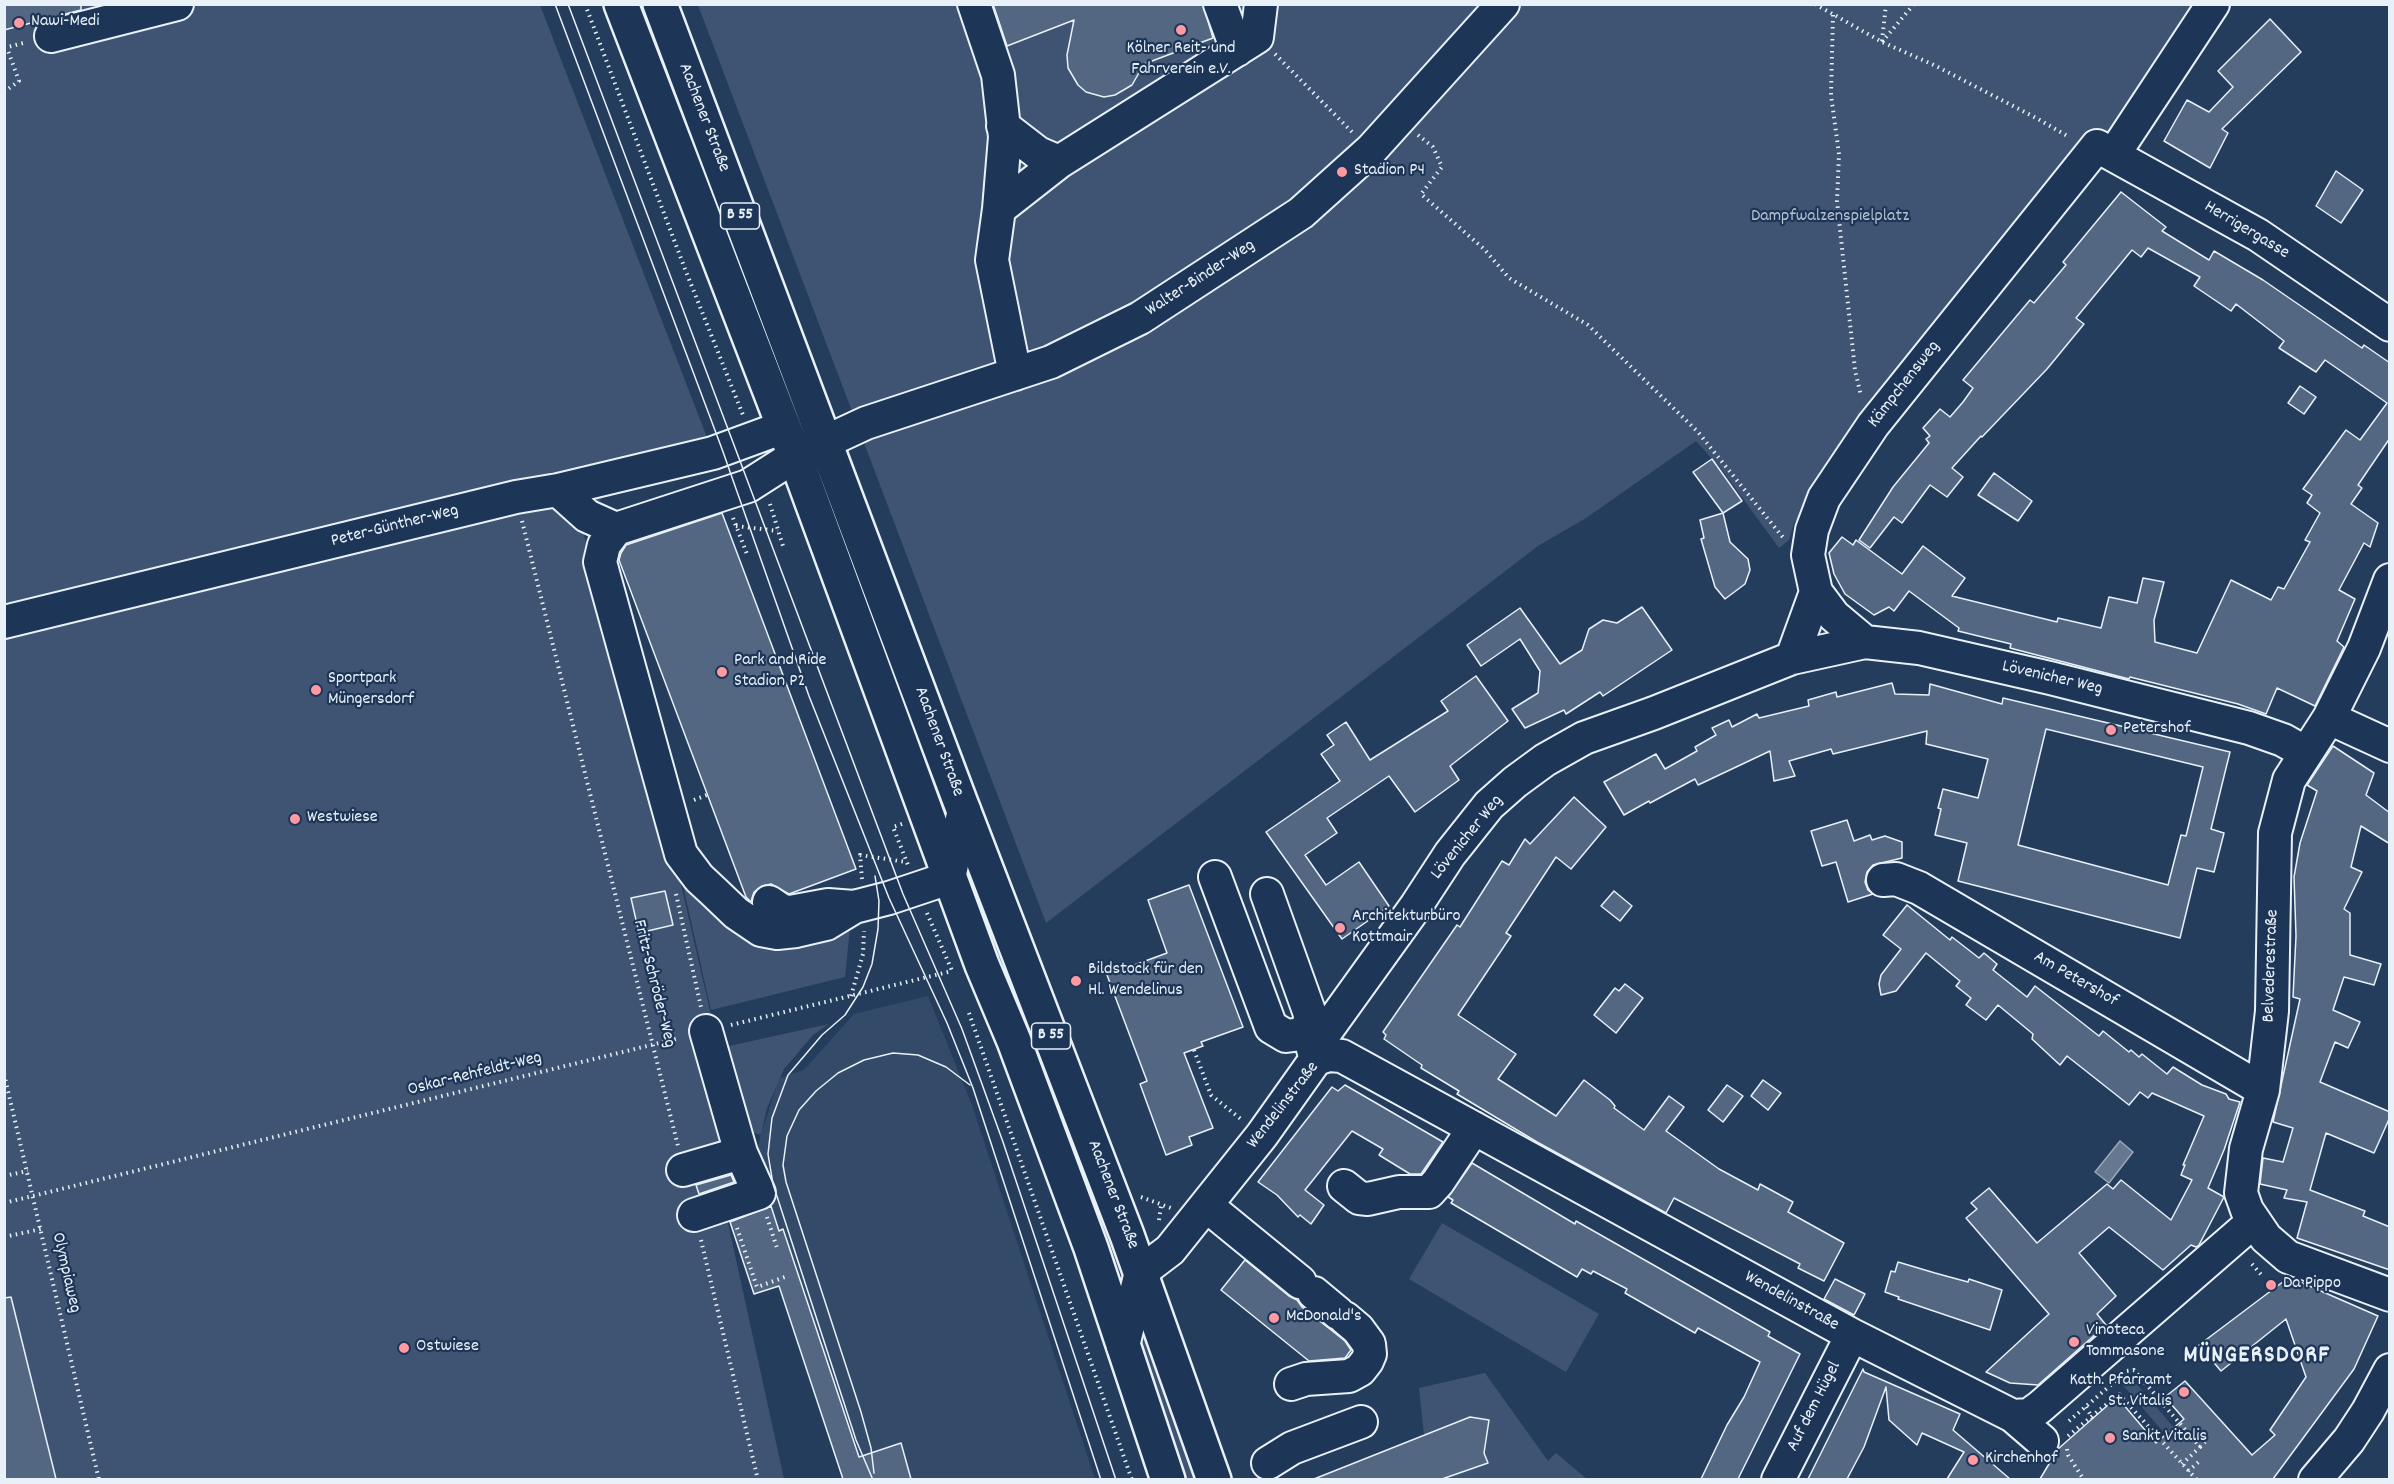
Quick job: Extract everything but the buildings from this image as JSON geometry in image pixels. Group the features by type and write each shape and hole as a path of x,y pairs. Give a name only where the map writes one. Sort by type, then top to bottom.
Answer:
{"main road":[{"name":"Aachener Straße","path":"621,4 789,441 949,878 1014,1041 1091,1248 1168,1479"},
{"name":"Aachener Straße","path":"660,4 1141,1272 1214,1479"}],"street":[{"path":"51,36 177,4"},
{"path":"974,4 998,75 1005,138 992,260 1015,374"},
{"path":"1220,4 1247,43"},
{"path":"999,209 1059,162 1247,43 1261,4"},
{"name":"Walter-Binder-Weg","path":"789,441 825,441 866,423 1051,362 1140,318 1301,213 1371,150 1503,4"},
{"name":"Kämpchensweg","path":"1865,642 1834,616 1816,592 1808,555 1812,530 1824,498 1873,425 2095,147 2213,4"},
{"path":"1003,126 1038,153 1059,162"},
{"name":"Herrigergasse","path":"2095,147 2258,235 2390,325"},
{"path":"789,441 756,482 604,545 600,562 681,854 699,878 736,913 762,930 777,933 826,924 854,907 949,878 964,810"},
{"name":"Peter-Günther-Weg","path":"4,622 516,497 558,490 713,453 789,441"},
{"path":"558,490 587,516 628,534"},
{"name":"Belvederestraße","path":"2254,1221 2241,1193 2246,1149 2263,1090 2272,1011 2275,833 2289,780 2329,718 2364,648 2390,580"},
{"path":"1792,658 1816,592"},
{"name":"Lövenicher Weg","path":"1312,1046 1324,1034 1409,916 1449,855 1489,806 1515,782 1545,760 1584,738 1792,658 1865,642 1919,648 2249,728 2283,740 2306,753"},
{"path":"2329,718 2390,746"},
{"path":"1215,878 1271,1027 1286,1036 1312,1046 1310,1014 1267,894"},
{"name":"Am Petershof","path":"1883,880 1896,879 1919,888 2263,1090"},
{"path":"769,902 782,911 790,912 828,905 854,907"},
{"path":"694,1215 759,1193 741,1153 706,1031"},
{"name":"Wendelinstraße","path":"1141,1272 1170,1250 1262,1135 1312,1046 1329,1055 1342,1056 1852,1335 2026,1412 2059,1442"},
{"path":"1344,1186 1359,1198 1368,1199 1399,1192 1429,1192 1474,1128"},
{"path":"683,1170 741,1153"},
{"path":"1207,1206 1358,1329 1369,1344 1370,1354 1367,1361 1360,1370 1349,1376 1306,1379 1292,1384"},
{"path":"2026,1412 2109,1349 2254,1221 2266,1238 2288,1257 2390,1295"},
{"path":"1091,1248 1141,1272 1124,1346"},
{"name":"Auf dem Hügel","path":"1778,1479 1852,1335"},
{"path":"2315,1479 2349,1440 2390,1370"},
{"path":"1268,1463 1292,1448 1361,1422"}],"path":[{"path":"585,4 746,424"},
{"path":"1815,4 1882,42 2095,147"},
{"path":"1882,42 1886,4"},
{"path":"1882,42 1914,4"},
{"path":"1833,15 1831,95 1839,154 1837,201 1842,265 1855,370 1863,405 1873,425"},
{"path":"1247,43 1371,150"},
{"path":"4,92 19,81 7,48"},
{"path":"1397,121 1433,147 1442,167 1421,194 1484,249 1509,278 1588,325 1698,432 1782,538 1808,555"},
{"path":"724,495 747,554"},
{"name":"Fritz-Schröder-Weg","path":"516,497 683,1170"},
{"path":"736,526 778,531"},
{"path":"681,854 670,866 706,1031"},
{"name":"Oskar-Rehfeldt-Weg","path":"4,1203 654,1046 706,1031 952,971 956,980"},
{"path":"968,1009 1132,1479"},
{"path":"1194,1050 1211,1095 1243,1122"},
{"name":"Olympiaweg","path":"4,1074 99,1479"},
{"path":"4,1176 28,1171"},
{"path":"1133,1192 1149,1201 1175,1209 1207,1206"},
{"path":"694,1215 758,1479"},
{"path":"736,1224 758,1287 788,1276"},
{"path":"4,1237 41,1228"},
{"path":"2075,1416 2127,1371 2134,1370 2200,1447"},
{"path":"2084,1479 2059,1442 2093,1419 2119,1394 2188,1473 2196,1479"},
{"path":"2086,1407 2093,1419"},
{"path":"2182,1464 2205,1442"},
{"path":"2188,1473 2201,1460"}],"shaded area":[{"path":"928,996 972,1105 1095,1479 843,1479 779,1286 754,1294 729,1220 754,1157 779,1078 804,1070 854,1014"},
{"path":"2120,1141 2133,1152 2109,1183 2095,1172"}],"green space":[{"name":"Sportpark Müngersdorf","path":"5,5 540,5 713,453 620,475 581,525 674,854 732,1107 750,1156 728,1223 784,1479 5,1480"},
{"name":"Dampfwalzenspielplatz","path":"698,5 2203,5 2117,133 2105,138 2099,136 1794,523 1789,540 1779,548 1722,470 1696,441 1586,518 1538,546 1046,923"},
{"path":"965,856 1112,1231 1106,1234 1077,1154 960,869"},
{"path":"680,872 735,921 850,928 845,977 711,1010"},
{"path":"829,1024 813,1035 784,1069 767,1108 761,1135 747,1130 720,1048"},
{"path":"1442,1223 1599,1314 1566,1372 1409,1279"},
{"path":"1142,1318 1196,1479 1180,1479 1138,1352"},
{"path":"1485,1373 1548,1461 1556,1453 1587,1479 1442,1479 1487,1463 1482,1448 1489,1421 1479,1418 1471,1422 1468,1417 1424,1435 1419,1388"},
{"path":"2129,1375 2216,1479 2204,1479 2121,1383"}],"tram line":[{"path":"555,4 722,449 809,696 889,898 947,1023 973,1088 1101,1480"},
{"path":"568,4 903,894 962,1029 1003,1142 1116,1480"},
{"path":"873,1480 856,1440 773,1184 768,1154 772,1118 788,1075 822,1035 845,1015 863,987 872,964 878,929 879,901 875,876"},
{"path":"874,1473 871,1448 861,1412 786,1182 783,1165 787,1136 799,1110 816,1091 838,1073 864,1060 893,1053 918,1055 946,1067 970,1085"}],"place":[{"name":"Nawi-Medi","path":"19,23"},
{"name":"Kölner Reit- und Fahrverein e.V.","path":"1181,30"},
{"name":"Stadion P4","path":"1342,172"},
{"name":"Park and Ride Stadion P2","path":"722,672"},
{"name":"Sportpark Müngersdorf","path":"316,690"},
{"name":"Petershof","path":"2111,730"},
{"name":"Westwiese","path":"295,819"},
{"name":"Architekturbüro Kottmair","path":"1340,928"},
{"name":"Bildstock für den Hl. Wendelinus","path":"1076,981"},
{"name":"Da Pippo","path":"2271,1285"},
{"name":"McDonald's","path":"1274,1318"},
{"name":"Vinoteca Tommasone","path":"2074,1342"},
{"name":"Ostwiese","path":"404,1348"},
{"name":"Kath. Pfarramt St. Vitalis","path":"2184,1392"},
{"name":"Sankt Vitalis","path":"2110,1438"},
{"name":"Kirchenhof","path":"1973,1460"}],"district":[{"name":"MÜNGERSDORF","path":"2257,1358"}]}
